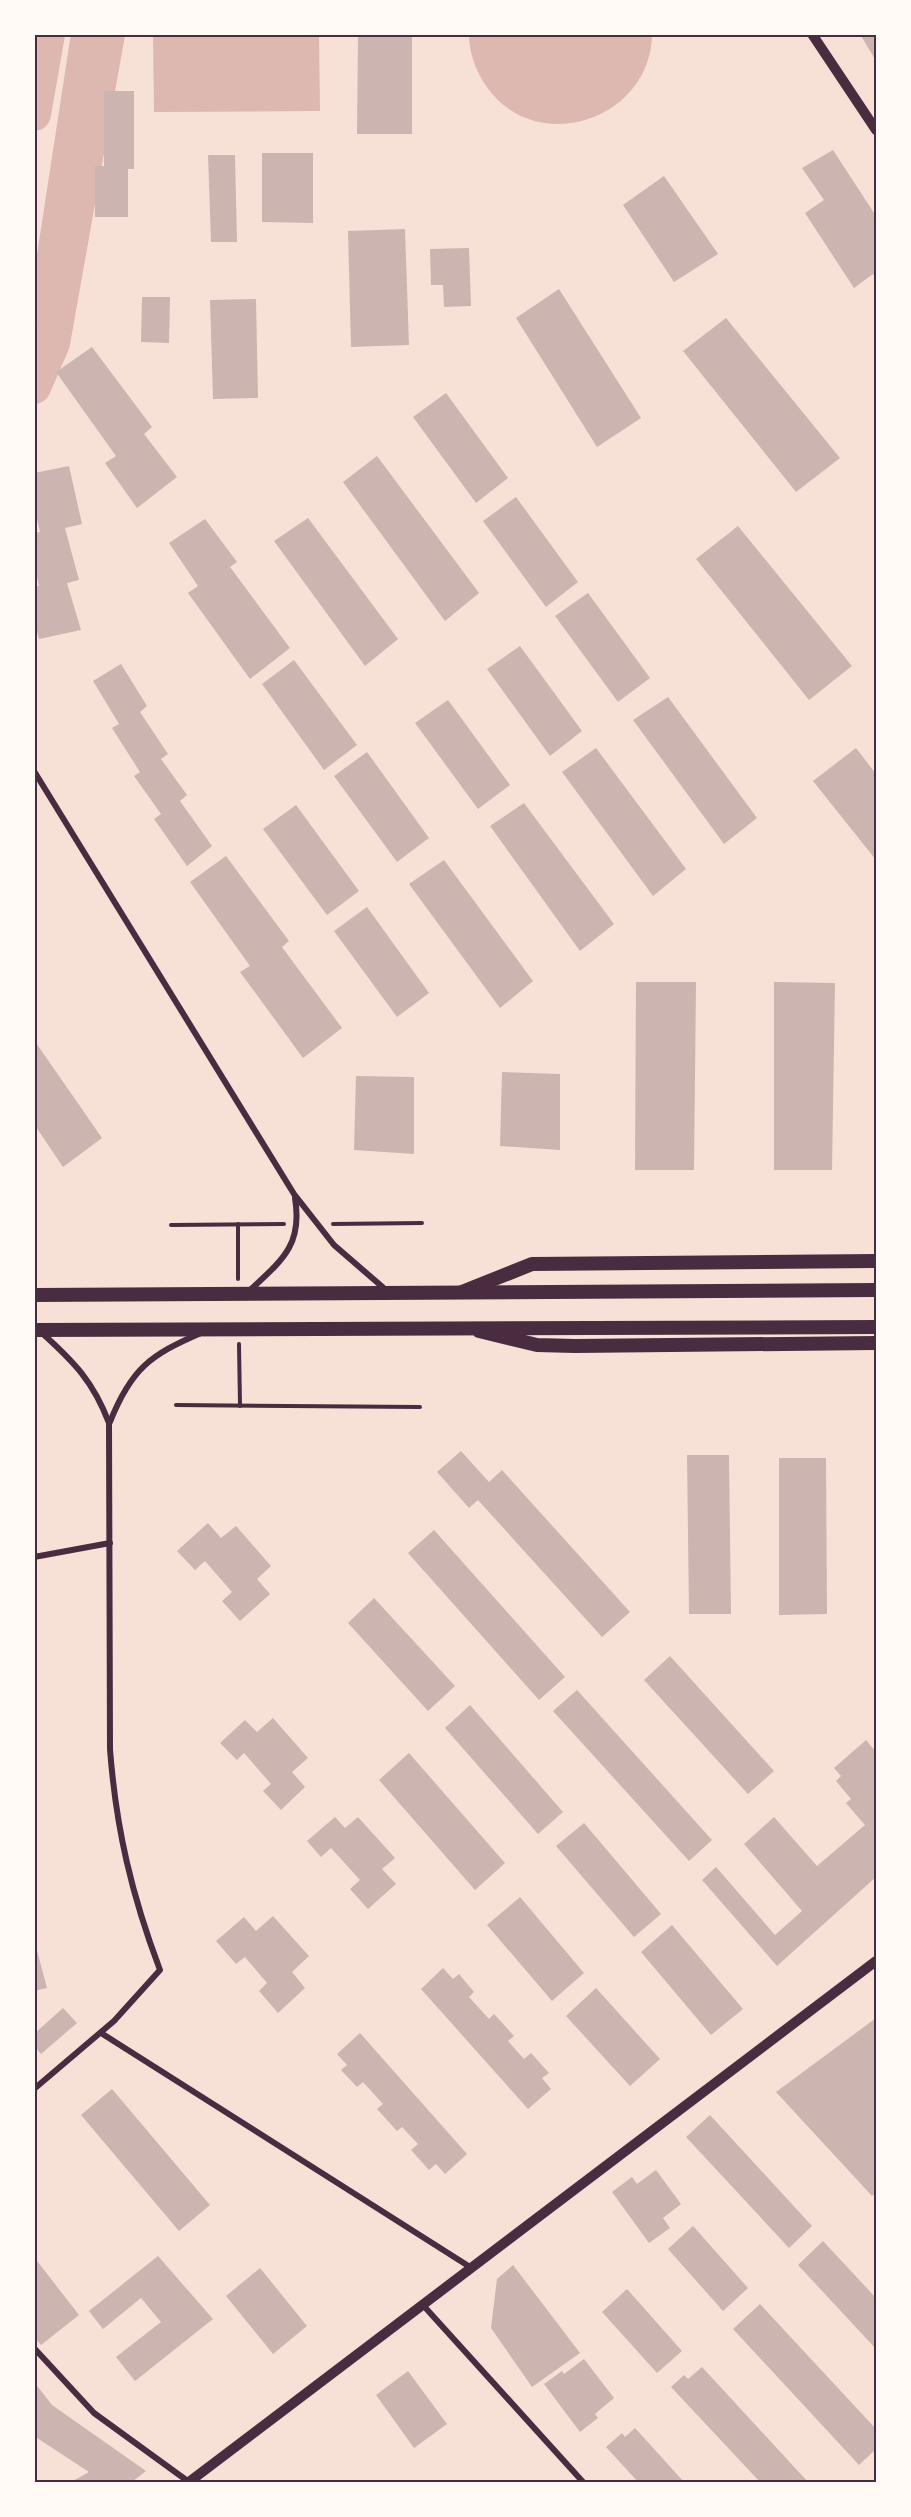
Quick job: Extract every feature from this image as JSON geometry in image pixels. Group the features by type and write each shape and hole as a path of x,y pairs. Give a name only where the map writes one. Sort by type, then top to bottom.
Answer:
{"main road":[{"path":"462,1292 532,1264 876,1261"},
{"path":"34,1295 876,1290"},
{"path":"36,1330 876,1327"},
{"path":"465,1328 537,1345 876,1343"}],"street":[{"path":"812,34 876,130"},
{"path":"34,771 294,1194 334,1245 388,1292"},
{"path":"247,1293 284,1259 295,1239 298,1219 294,1194"},
{"path":"34,2089 126,2010 160,1970 140,1917 126,1868 113,1786 110,1423 123,1393 145,1364 164,1349 210,1329"},
{"path":"36,1330 76,1364 90,1382 110,1423"},
{"path":"34,1557 110,1543"},
{"path":"34,2348 94,2413 189,2482 876,1961"},
{"path":"101,2033 470,2267"},
{"path":"422,2304 583,2482"}],"path":[{"path":"171,1224 238,1224"},
{"path":"176,1405 420,1407"}],"shaded area":[{"path":"153,35 319,35 320,111 154,112"},
{"path":"469,35 652,35 646,65 632,89 612,107 587,119 560,124 533,120 507,108 486,86 479,74 472,55"}],"building":[{"path":"358,34 412,34 412,134 357,134"},
{"path":"860,34 876,34 876,61"},
{"path":"104,91 134,91 134,169 128,169 128,217 95,217 95,166 104,166"},
{"path":"833,150 876,216 876,279 873,274 854,288 805,213 824,200 802,168"},
{"path":"262,153 313,153 313,223 262,222"},
{"path":"208,155 235,155 237,242 211,242"},
{"path":"664,176 718,254 674,282 623,205"},
{"path":"405,229 409,345 351,347 348,231"},
{"path":"469,248 471,306 444,307 443,285 431,285 430,249"},
{"path":"559,289 641,418 597,447 516,318"},
{"path":"142,297 170,297 169,343 141,342"},
{"path":"256,299 258,398 213,399 210,300"},
{"path":"726,318 840,458 796,492 683,351"},
{"path":"92,347 152,427 144,434 177,477 137,508 105,463 116,456 56,372"},
{"path":"446,393 508,478 476,503 413,417"},
{"path":"377,456 479,593 445,621 343,482"},
{"path":"69,466 82,524 65,528 79,580 67,583 81,630 39,639 34,620 34,587 39,586 34,563 34,533 40,532 34,506 34,473"},
{"path":"516,497 578,582 546,607 483,521"},
{"path":"308,518 398,639 365,666 274,541"},
{"path":"205,519 237,562 230,567 290,648 250,679 188,593 198,586 169,543"},
{"path":"738,526 852,666 809,700 696,559"},
{"path":"588,593 650,678 618,702 555,616"},
{"path":"520,646 582,731 550,756 487,669"},
{"path":"294,660 357,745 324,770 262,684"},
{"path":"121,664 147,706 140,712 168,754 161,759 187,795 180,801 212,846 187,866 154,819 161,814 134,776 140,772 112,728 119,724 93,681"},
{"path":"668,697 757,818 724,844 633,720"},
{"path":"448,700 510,785 478,809 415,723"},
{"path":"596,748 686,869 653,896 562,772"},
{"path":"856,748 876,774 876,860 813,781"},
{"path":"367,752 429,838 397,862 334,776"},
{"path":"524,803 614,924 580,951 490,826"},
{"path":"296,805 359,891 327,915 263,829"},
{"path":"226,856 289,941 282,947 342,1028 303,1058 240,972 250,966 190,882"},
{"path":"444,860 533,981 500,1008 409,884"},
{"path":"367,907 429,993 397,1017 334,931"},
{"path":"636,982 696,982 694,1170 635,1170"},
{"path":"774,982 835,983 832,1170 774,1170"},
{"path":"34,1040 102,1138 63,1167 34,1124"},
{"path":"502,1072 560,1074 560,1150 500,1146"},
{"path":"356,1076 414,1077 414,1154 354,1150"},
{"path":"461,1451 489,1482 502,1470 630,1612 602,1637 478,1500 469,1508 437,1472"},
{"path":"687,1455 729,1455 731,1614 689,1614"},
{"path":"779,1458 826,1458 827,1614 779,1615"},
{"path":"208,1523 221,1538 236,1526 271,1566 257,1579 270,1594 240,1621 222,1601 232,1592 205,1561 195,1570 177,1551"},
{"path":"434,1530 565,1677 539,1700 408,1553"},
{"path":"374,1598 455,1686 428,1711 348,1623"},
{"path":"670,1656 774,1771 748,1794 644,1680"},
{"path":"577,1690 712,1840 689,1861 553,1711"},
{"path":"470,1705 563,1812 538,1834 445,1728"},
{"path":"273,1718 308,1758 292,1772 305,1787 281,1810 263,1791 271,1784 244,1753 237,1760 220,1743 245,1720 257,1732"},
{"path":"866,1740 876,1752 876,1877 777,1966 702,1880 716,1867 775,1935 802,1911 744,1844 774,1817 817,1866 865,1825 846,1803 851,1799 836,1781 841,1776 834,1768"},
{"path":"409,1753 505,1863 475,1890 379,1780"},
{"path":"335,1817 345,1828 358,1817 395,1858 382,1869 396,1884 368,1909 350,1889 360,1880 331,1848 321,1857 307,1841"},
{"path":"584,1823 661,1914 634,1937 556,1846"},
{"path":"520,1897 584,1973 552,2001 487,1925"},
{"path":"273,1916 309,1956 292,1972 305,1988 278,2013 259,1991 267,1983 245,1957 236,1964 216,1941 244,1917 256,1931"},
{"path":"672,1925 743,2009 711,2035 641,1952"},
{"path":"34,1939 47,1988 34,1991"},
{"path":"443,1968 453,1979 459,1974 474,1992 469,1997 489,2019 494,2014 514,2036 508,2041 524,2059 531,2053 549,2073 542,2078 551,2089 528,2109 421,1989"},
{"path":"596,1988 660,2059 630,2086 566,2016"},
{"path":"63,2008 77,2023 41,2054 34,2046 34,2034"},
{"path":"876,2018 876,2192 872,2196 776,2092"},
{"path":"360,2033 467,2154 445,2174 436,2164 429,2170 411,2150 418,2144 402,2127 397,2131 377,2109 383,2104 363,2082 357,2087 341,2070 347,2065 337,2054"},
{"path":"112,2089 210,2205 179,2231 81,2115"},
{"path":"710,2115 812,2226 789,2248 686,2137"},
{"path":"656,2170 681,2204 663,2218 670,2228 649,2243 612,2192 632,2177 637,2184"},
{"path":"693,2226 748,2288 723,2311 668,2249"},
{"path":"823,2241 876,2298 876,2349 798,2265"},
{"path":"158,2256 213,2319 135,2381 116,2357 161,2322 141,2298 103,2329 89,2311"},
{"path":"34,2257 79,2315 41,2345 34,2337"},
{"path":"513,2265 580,2353 532,2387 491,2328 497,2279"},
{"path":"260,2268 307,2326 273,2354 226,2296"},
{"path":"627,2289 682,2351 657,2373 602,2312"},
{"path":"760,2304 876,2429 876,2449 859,2465 733,2329"},
{"path":"584,2359 614,2398 595,2414 598,2418 580,2432 544,2384 562,2371 564,2374"},
{"path":"702,2367 808,2482 760,2482 671,2387 684,2375 688,2379"},
{"path":"408,2371 447,2424 414,2448 376,2395"},
{"path":"34,2382 52,2405 146,2471 132,2482 71,2482 89,2472 34,2436"},
{"path":"635,2428 684,2482 638,2482 606,2447 622,2433 625,2437"}],"waterway":[{"path":"34,114 48,34"},
{"path":"34,340 81,34"},
{"path":"34,387 53,343 108,34"}]}
